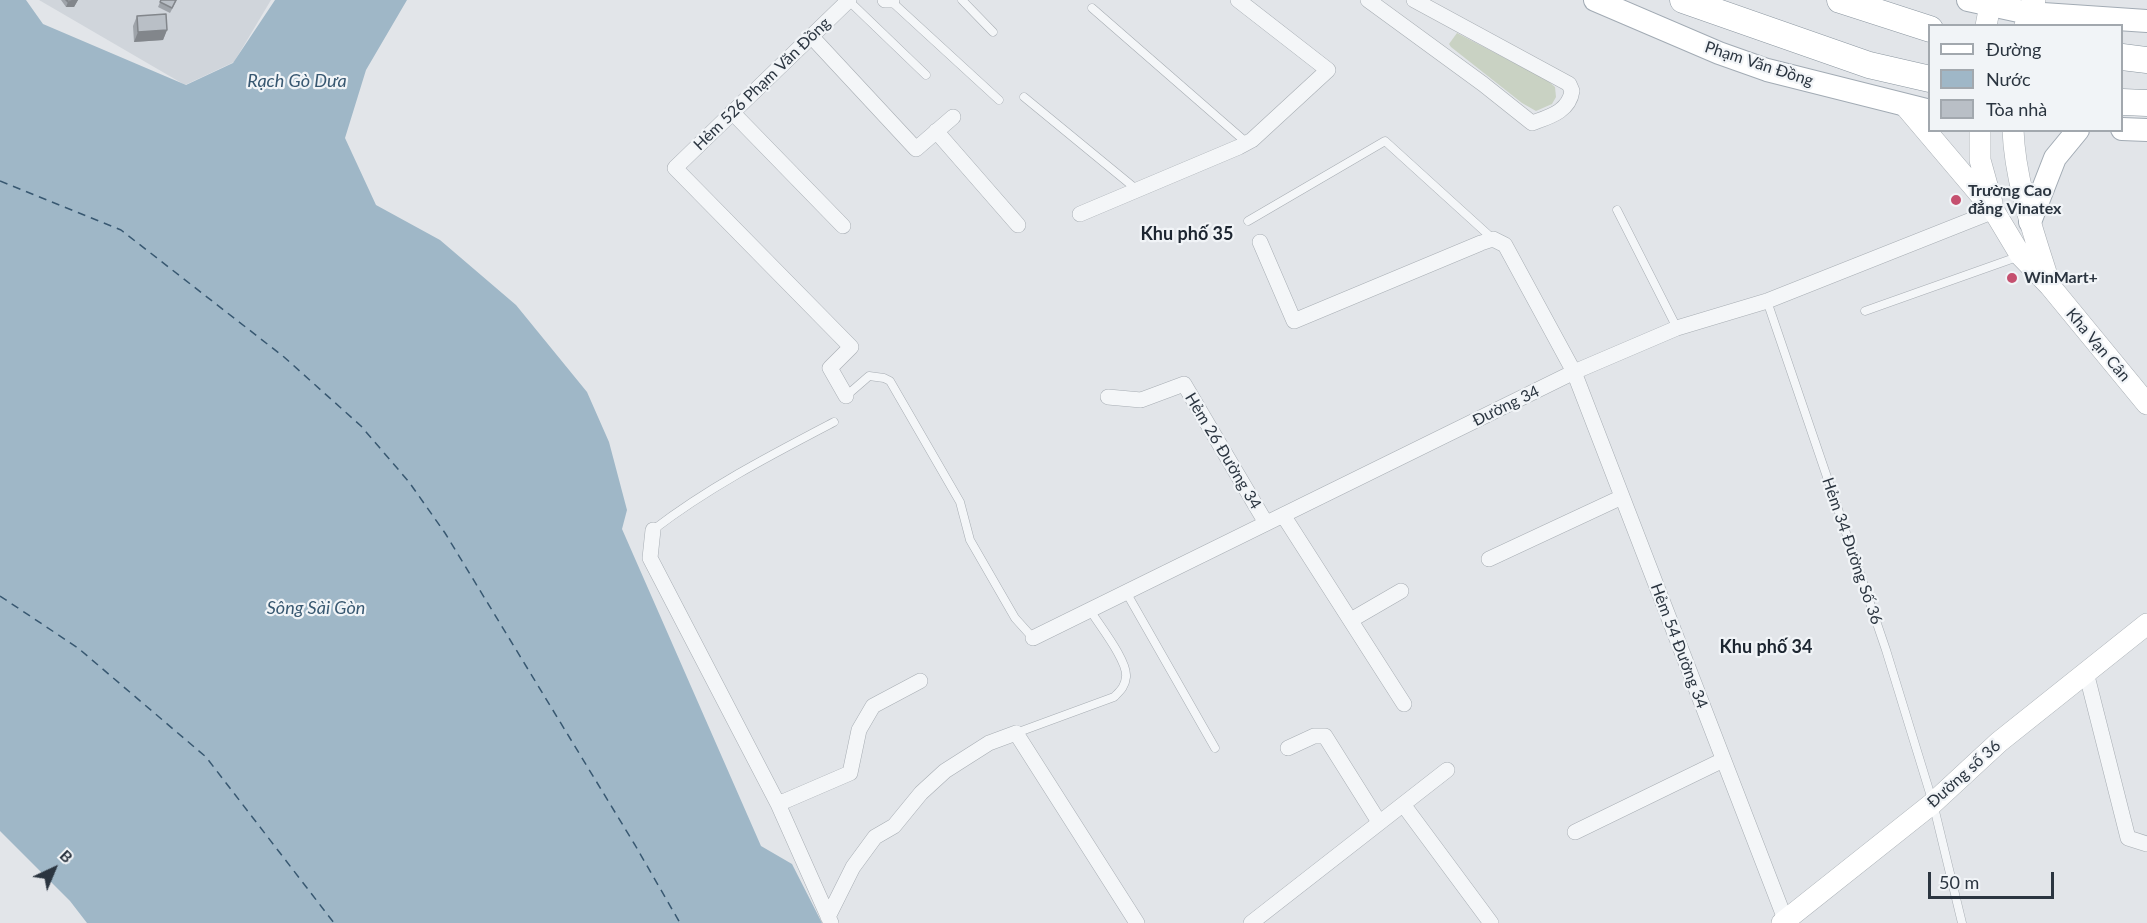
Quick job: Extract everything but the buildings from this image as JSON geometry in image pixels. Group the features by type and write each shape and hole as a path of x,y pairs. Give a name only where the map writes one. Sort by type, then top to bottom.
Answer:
{"highway":[{"path":"1683,0 1869,64 1928,80"},
{"path":"1840,0 1928,29"},
{"path":"2123,57 2147,60"},
{"path":"2123,102 2147,103"}],"main road":[{"name":"Phạm Văn Đồng","path":"1594,0 1719,53 1767,70 1928,111"},
{"path":"1984,8 2147,21"},
{"path":"1869,64 1905,106"},
{"name":"Kha Vạn Cân","path":"1905,106 1994,211 2021,256 2050,286 2147,404"},
{"path":"2123,129 2147,130"},
{"name":"Kha Vạn Cân","path":"1980,132 1980,160 1994,211"},
{"name":"Kha Vạn Cân","path":"2013,132 2030,222 2050,286"},
{"path":"2030,222 2055,158 2076,132"},
{"name":"Đường số 36","path":"1783,921 1933,803 1999,742 2147,624"}],"street":[{"name":"Hẻm 526 Phạm Văn Đồng","path":"846,396 830,368 851,347 675,168 849,0"},
{"path":"1080,214 1247,143 1328,70 1238,0"},
{"path":"1368,0 1483,84 1532,123 1552,116 1562,110 1568,102 1572,92 1569,84 1414,0"},
{"path":"811,36 916,149 953,117"},
{"path":"732,112 843,226"},
{"path":"936,131 1018,225"},
{"name":"Đường 34","path":"1033,638 1574,372 1677,328 1767,302 1994,211"},
{"path":"1260,242 1294,321 1462,250 1493,240"},
{"name":"Hẻm 54 Đường 34","path":"1493,240 1506,245 1574,372 1783,921"},
{"name":"Hẻm 26 Đường 34","path":"1108,397 1141,400 1184,384 1266,523"},
{"path":"1490,559 1622,497"},
{"path":"1283,515 1404,704"},
{"path":"653,530 650,558 778,804 829,920"},
{"path":"1351,620 1401,591"},
{"path":"2086,672 2128,838 2147,844"},
{"path":"778,804 850,773 859,730 873,706 920,681"},
{"path":"829,920 853,867 875,837 894,826 921,793 945,771 989,743 1016,733 1137,923"},
{"path":"1288,748 1314,735 1324,736 1379,822"},
{"path":"1575,832 1723,760"},
{"path":"1251,923 1447,770"},
{"path":"1408,811 1491,923"}],"lane":[{"path":"849,0 926,75"},
{"path":"889,0 999,100"},
{"path":"962,0 993,32"},
{"path":"1092,9 1247,143"},
{"path":"1024,97 1137,190"},
{"path":"1248,221 1384,141 1493,240"},
{"path":"1617,210 1677,328"},
{"path":"1865,311 2021,256"},
{"name":"Hẻm 34 Đường Số 36","path":"1767,302 1886,650 1933,803 1962,923"},
{"path":"846,396 869,376 890,381 960,502 969,540 1015,618 1033,638"},
{"path":"653,530 688,503 767,457 834,422"},
{"path":"1126,592 1215,748"},
{"path":"1016,733 1114,697 1124,688 1127,675 1123,663 1090,610"}],"shaded area":[{"path":"39,0 271,0 234,62 185,85"}],"green space":[{"path":"1457,33 1547,80 1555,87 1556,97 1552,104 1536,111 1522,103 1451,47 1449,44"}],"water":[{"name":"Sông Sài Gòn","path":"0,0 26,0 43,24 186,85 233,63 275,0 407,0 366,70 345,138 376,205 440,240 516,305 587,392 609,442 627,510 622,529 761,846 792,864 822,923 87,923 70,901 0,831"}],"ferry route":[{"path":"0,181 121,230 284,357 361,426 409,482 445,533 680,923"},
{"path":"0,596 78,648 206,757 334,923"}],"place":[{"name":"Trường Cao đẳng Vinatex","path":"1956,200"},
{"name":"WinMart+","path":"2012,278"}],"district":[{"name":"Khu phố 35","path":"1187,234"},
{"name":"Khu phố 34","path":"1766,647"}],"water label":[{"name":"Rạch Gò Dưa","path":"297,81"}]}
